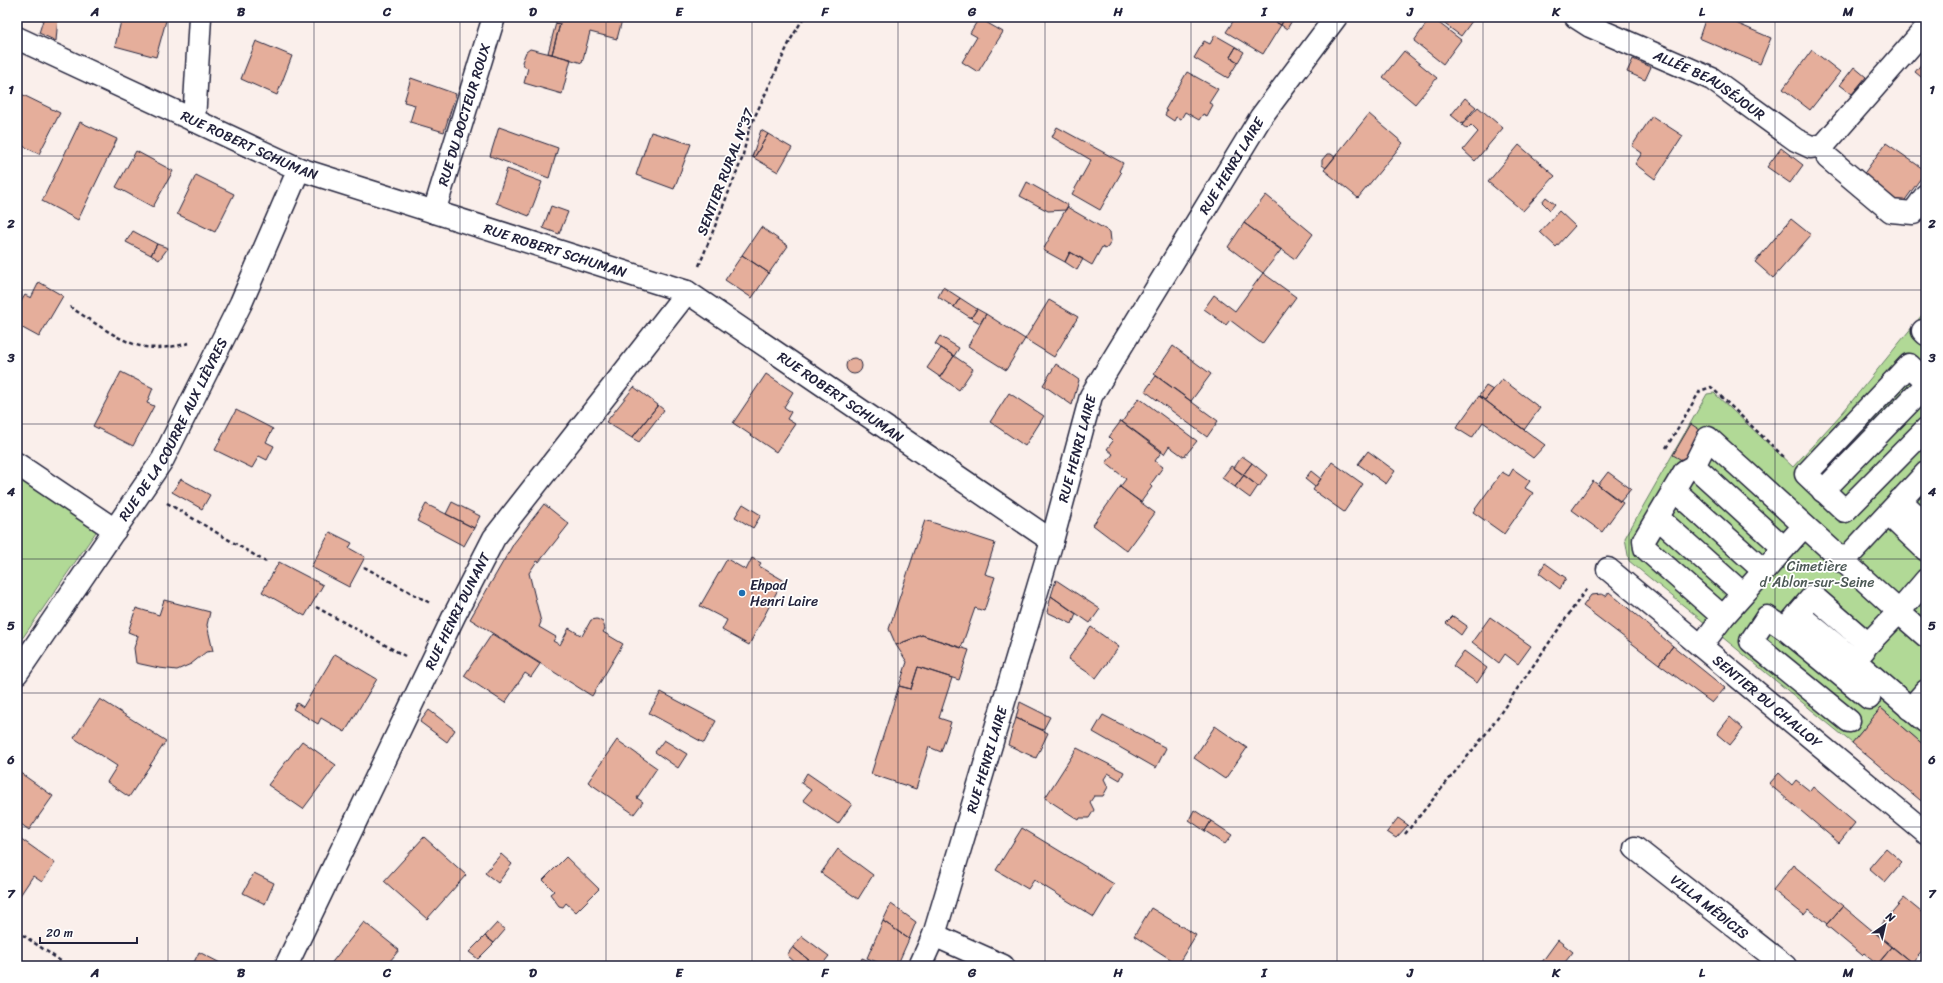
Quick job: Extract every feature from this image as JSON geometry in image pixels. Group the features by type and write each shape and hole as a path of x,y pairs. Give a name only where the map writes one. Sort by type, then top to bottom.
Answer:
{"street":[{"path":"194,121 200,17"},
{"name":"RUE DU DOCTEUR ROUX","path":"434,212 494,17"},
{"name":"RUE HENRI LAIRE","path":"920,966 934,935 1052,541 1091,396 1261,117 1336,17"},
{"name":"ALLÉE BEAUSÉJOUR","path":"1576,17 1590,26 1712,79 1796,140 1811,147 1824,145 1926,28"},
{"name":"RUE ROBERT SCHUMAN","path":"17,38 299,170 687,292 1052,541"},
{"path":"1828,158 1890,211 1913,213 1926,195"},
{"name":"RUE DE LA COURRE AUX LIÈVRES","path":"17,673 163,458 241,303 299,170"},
{"name":"RUE HENRI DUNANT","path":"286,966 454,616 494,538 687,292"},
{"path":"1926,381 1910,365 1806,474 1844,511 1926,429"},
{"path":"1823,491 1926,385"},
{"path":"1843,434 1883,472 1898,503 1926,550"},
{"path":"1723,617 1645,548 1644,540 1685,471 1694,466 1708,438 1926,636"},
{"path":"17,464 115,530"},
{"path":"1694,466 1784,548"},
{"path":"1844,562 1926,473"},
{"path":"1674,490 1764,571"},
{"path":"1898,503 1925,522"},
{"path":"1658,518 1743,594"},
{"path":"1701,646 1723,617 1804,526"},
{"name":"SENTIER DU CHALLOY","path":"1608,569 1926,833"},
{"path":"1861,652 1926,580"},
{"path":"1849,721 1750,641 1767,617 1791,621 1861,652 1918,715 1926,691"},
{"path":"1791,621 1869,698"},
{"name":"VILLA MÉDICIS","path":"1635,848 1785,966"},
{"path":"934,935 1003,966"}],"path":[{"name":"SENTIER RURAL N°37","path":"687,292 712,236 739,166 749,129 791,39 804,17"},
{"path":"70,307 140,346 158,348 223,338"},
{"path":"143,488 266,562"},
{"path":"364,567 454,616"},
{"path":"316,607 429,669"},
{"path":"17,931 68,966"}],"green space":[{"name":"Cimetière d'Ablon-sur-Seine","path":"1926,310 1926,747 1881,708 1852,743 1629,561 1625,538 1707,394 1714,393 1793,467 1843,412"},
{"path":"17,476 98,529 17,646"}],"building":[{"path":"44,17 58,17 56,41 39,33"},
{"path":"122,17 167,17 156,57 115,46"},
{"path":"554,17 609,17 622,20 617,39 590,32 582,63 552,54 560,24 556,23"},
{"path":"1236,17 1267,17 1281,25 1263,54 1226,32"},
{"path":"1267,17 1285,17 1281,25"},
{"path":"1285,17 1294,17 1287,29 1281,25"},
{"path":"1431,17 1461,40 1443,64 1414,41"},
{"path":"1435,17 1475,17 1461,36"},
{"path":"1706,17 1722,17 1771,38 1760,64 1699,38"},
{"path":"979,18 1003,32 978,72 962,62 977,37 970,33"},
{"path":"556,23 560,24 552,54 548,53"},
{"path":"1215,35 1236,47 1230,57 1238,62 1228,78 1194,58 1204,41 1210,44"},
{"path":"256,41 292,56 277,95 241,79"},
{"path":"1236,47 1244,52 1238,62 1230,57"},
{"path":"530,49 571,59 562,94 524,83 528,68 525,67 522,62 526,52"},
{"path":"1812,50 1840,72 1810,110 1783,89"},
{"path":"1404,51 1437,78 1415,104 1383,77"},
{"path":"1926,58 1926,81 1915,72"},
{"path":"1633,59 1651,67 1645,80 1627,72"},
{"path":"1854,67 1866,77 1852,94 1840,85"},
{"path":"1187,72 1218,89 1209,103 1213,105 1207,116 1203,114 1199,120 1185,112 1181,119 1176,117 1174,121 1165,115 1167,111 1165,110"},
{"path":"411,78 456,94 444,132 410,122 415,105 404,102"},
{"path":"17,92 60,113 39,154 17,143"},
{"path":"1465,98 1476,107 1462,124 1451,115"},
{"path":"1478,107 1503,128 1475,161 1463,150 1478,132 1471,125 1467,129 1462,125"},
{"path":"1369,114 1403,143 1358,198 1324,170"},
{"path":"1652,116 1683,136 1655,179 1635,164 1642,153 1632,146"},
{"path":"80,122 117,139 78,220 42,201"},
{"path":"499,127 558,148 549,178 490,156"},
{"path":"1057,127 1123,163 1119,171 1121,173 1100,210 1072,194 1091,160 1052,137"},
{"path":"761,130 768,134 754,158 752,157"},
{"path":"651,132 691,144 674,189 636,175"},
{"path":"768,134 792,148 778,172 754,158"},
{"path":"1886,143 1926,171 1900,207 1860,179"},
{"path":"1519,145 1555,176 1523,211 1488,182"},
{"path":"1781,148 1803,165 1790,183 1767,167"},
{"path":"136,151 173,171 153,207 116,187"},
{"path":"1327,154 1331,154 1335,157 1326,168 1322,165 1322,160"},
{"path":"507,169 542,182 529,216 496,203"},
{"path":"196,175 234,194 215,232 177,214"},
{"path":"1027,182 1068,205 1066,210 1048,211 1020,196"},
{"path":"1266,195 1313,234 1295,259 1244,223"},
{"path":"1546,197 1555,204 1550,210 1542,202"},
{"path":"551,206 568,212 559,234 543,228"},
{"path":"1067,207 1110,232 1111,241 1108,247 1105,249 1102,247 1092,265 1070,252 1065,262 1043,250"},
{"path":"1559,211 1575,226 1556,247 1540,232"},
{"path":"1791,219 1811,235 1773,278 1755,262"},
{"path":"1244,223 1281,250 1263,273 1228,247"},
{"path":"761,227 788,246 769,273 742,255"},
{"path":"133,231 157,244 151,255 126,242"},
{"path":"157,244 168,248 159,260 151,255"},
{"path":"1070,252 1083,259 1077,270 1065,262"},
{"path":"742,255 769,273 752,298 725,280"},
{"path":"1263,273 1296,297 1262,344 1230,320 1226,325 1204,309 1214,295 1235,311"},
{"path":"39,282 63,296 39,337 17,325 17,308 25,295 31,298"},
{"path":"943,287 960,298 954,307 938,297"},
{"path":"960,298 977,309 971,318 954,307"},
{"path":"1049,300 1078,317 1054,357 1025,339"},
{"path":"977,309 986,314 980,323 971,318"},
{"path":"986,314 1025,339 1006,370 968,346"},
{"path":"940,336 959,348 954,356 935,344"},
{"path":"1173,346 1211,374 1191,401 1154,374"},
{"path":"941,348 954,356 940,377 927,368"},
{"path":"954,356 973,369 959,390 940,377"},
{"path":"854,358 860,360 862,366 860,372 854,374 848,372 846,366 848,360"},
{"path":"1056,364 1079,380 1072,405 1043,385"},
{"path":"121,372 153,388 147,403 154,406 133,446 93,426"},
{"path":"766,374 793,392 784,407 791,412 787,419 795,424 776,452 733,423"},
{"path":"1156,376 1218,421 1207,437 1145,391"},
{"path":"1502,379 1540,408 1524,430 1485,400"},
{"path":"1486,386 1493,390 1485,400 1479,396"},
{"path":"634,387 658,405 632,438 606,422"},
{"path":"1009,393 1044,416 1025,446 990,422"},
{"path":"1479,396 1545,445 1533,458 1483,422 1472,438 1456,428"},
{"path":"1139,398 1197,441 1184,457 1169,446 1164,454 1122,422"},
{"path":"658,405 664,410 639,442 632,438"},
{"path":"236,410 273,429 266,442 274,446 267,460 259,456 252,468 215,450"},
{"path":"1121,421 1162,451 1155,461 1163,467 1150,485 1152,487 1141,502 1120,487 1126,479 1106,463 1113,454 1107,449 1113,441 1109,437"},
{"path":"1691,424 1700,430 1695,439 1700,442 1687,463 1673,455"},
{"path":"1368,451 1395,471 1386,484 1358,464"},
{"path":"1242,456 1252,463 1243,475 1234,468"},
{"path":"1332,462 1363,484 1344,512 1313,490"},
{"path":"1252,463 1267,475 1259,487 1243,475"},
{"path":"1231,466 1244,475 1235,487 1222,478"},
{"path":"1513,469 1530,481 1525,488 1533,493 1504,534 1473,512 1502,472 1509,476"},
{"path":"1311,471 1321,479 1315,487 1305,479"},
{"path":"1608,472 1631,489 1620,502 1598,485"},
{"path":"1244,475 1258,486 1250,498 1235,487"},
{"path":"181,479 210,495 202,509 172,492"},
{"path":"1593,481 1623,503 1602,532 1572,510"},
{"path":"1120,487 1155,513 1127,551 1093,525"},
{"path":"452,502 480,516 474,528 446,514"},
{"path":"426,504 474,528 464,546 417,521"},
{"path":"544,504 569,524 539,562 537,561 529,573 541,622 539,627 556,637 553,641 560,645 569,628 582,636 591,620 597,619 603,622 605,629 603,632 623,644 592,696 470,619 514,543"},
{"path":"743,504 761,515 753,528 735,517"},
{"path":"925,520 995,543 985,574 995,577 984,611 975,608 961,648 922,635 896,645 889,629"},
{"path":"330,532 352,543 349,548 365,557 349,587 311,567"},
{"name":"Ehpad Henri Laire","path":"752,558 761,563 759,566 783,580 749,645 722,630 727,620 700,606 727,559 746,570"},
{"path":"279,562 323,585 305,616 262,592"},
{"path":"1545,563 1566,578 1560,589 1539,573"},
{"path":"1056,580 1100,609 1090,623 1051,596"},
{"path":"1609,592 1673,646 1659,664 1583,606 1591,595 1602,594 1606,596"},
{"path":"1051,596 1076,614 1072,624 1047,612"},
{"path":"164,600 210,612 207,625 213,651 206,652 191,664 177,670 136,663 134,648 138,636 128,632 136,608 159,615"},
{"path":"1453,616 1467,626 1461,635 1446,623"},
{"path":"1490,617 1531,646 1518,664 1505,654 1499,663 1472,642"},
{"path":"1091,627 1119,647 1096,678 1068,659"},
{"path":"492,634 540,664 531,677 525,673 505,703 464,676"},
{"path":"922,635 969,650 959,680 918,667 911,689 899,686 907,662 896,645"},
{"path":"1673,646 1725,688 1712,703 1659,664"},
{"path":"1464,651 1487,668 1477,683 1453,666"},
{"path":"335,654 377,679 345,732 321,718 318,724 293,709 297,703 303,707"},
{"path":"918,667 952,678 939,718 951,722 941,752 929,747 916,789 871,774 899,686 911,689"},
{"path":"661,692 716,721 704,743 649,713"},
{"path":"100,699 166,741 129,797 107,782 117,766 74,738"},
{"path":"1020,702 1050,717 1043,730 1016,718"},
{"path":"1881,708 1926,747 1926,805 1852,743"},
{"path":"429,710 455,730 447,742 420,722"},
{"path":"1103,715 1166,748 1156,768 1093,732"},
{"path":"1730,717 1743,729 1730,745 1717,734"},
{"path":"1016,718 1048,733 1036,758 1008,745"},
{"path":"1215,726 1247,748 1225,779 1194,758"},
{"path":"617,740 657,768 637,798 643,802 634,814 588,782"},
{"path":"664,740 687,754 678,768 655,752"},
{"path":"302,741 336,765 303,809 268,785"},
{"path":"1077,748 1124,772 1120,780 1108,773 1104,779 1108,787 1103,796 1094,796 1090,802 1094,810 1089,818 1080,818 1079,820 1045,798"},
{"path":"19,772 53,796 29,830 17,821 17,776"},
{"path":"807,773 852,804 838,824 803,800 811,790 801,783"},
{"path":"1779,773 1792,785 1796,780 1810,791 1813,787 1855,823 1839,843 1769,784"},
{"path":"1194,810 1211,821 1205,831 1189,820"},
{"path":"1398,818 1408,825 1396,838 1387,832"},
{"path":"1211,821 1232,835 1225,844 1205,831"},
{"path":"1022,828 1114,884 1094,917 1034,880 1028,889 996,870"},
{"path":"17,836 55,863 42,882 33,876 17,900"},
{"path":"424,837 466,875 427,919 384,881"},
{"path":"1886,848 1902,862 1885,882 1869,868"},
{"path":"838,849 873,875 858,899 821,873"},
{"path":"501,854 512,864 498,883 485,873"},
{"path":"566,857 599,889 576,912 566,903 563,907 559,906 550,894 554,891 543,880"},
{"path":"1793,865 1843,906 1827,924 1809,909 1804,915 1773,890"},
{"path":"254,873 274,883 265,904 243,893"},
{"path":"1904,898 1926,916 1926,947 1912,963 1875,932"},
{"path":"891,904 916,922 909,939 883,921"},
{"path":"1843,906 1892,947 1878,964 1864,953 1862,955 1826,925"},
{"path":"1151,908 1196,935 1178,964 1134,936"},
{"path":"883,921 909,939 897,966 887,966 867,958"},
{"path":"364,922 399,950 386,966 329,966"},
{"path":"497,923 505,930 494,943 485,936"},
{"path":"485,936 494,943 478,959 469,952"},
{"path":"802,936 829,956 821,966 816,966 793,947"},
{"path":"1558,940 1573,952 1562,966 1539,966"},
{"path":"793,947 816,966 799,966 787,955"},
{"path":"1892,947 1915,966 1887,966 1880,961"},
{"path":"199,952 226,966 192,966"},
{"path":"862,958 881,966 859,966"}],"place":[{"name":"Ehpad Henri Laire","path":"742,593"}]}
